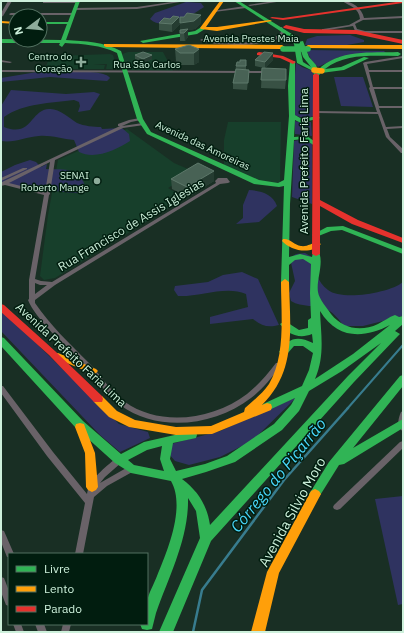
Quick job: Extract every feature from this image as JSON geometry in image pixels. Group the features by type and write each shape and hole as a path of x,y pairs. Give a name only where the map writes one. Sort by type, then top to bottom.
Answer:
{"main road":[{"path":"202,35 214,11 222,1"},
{"path":"236,1 246,4 298,37 306,47"},
{"path":"202,35 214,30 271,20 359,11 403,2"},
{"path":"48,20 75,10"},
{"path":"62,44 75,10"},
{"path":"284,29 315,32 348,31 383,35 403,42"},
{"path":"284,29 296,41 300,63 318,72 336,70 367,58 390,54 403,54"},
{"name":"Avenida Prefeito Faria Lima","path":"243,417 271,392 280,373 283,354 285,324 286,204 292,116 289,73 293,62 292,43 284,29"},
{"path":"118,48 197,32 214,44 248,46"},
{"path":"318,72 306,57 305,39 323,34 353,34 362,36 367,40 363,44 348,47"},
{"path":"48,43 103,48 232,52 281,57 293,62"},
{"path":"48,46 85,50"},
{"name":"Avenida Prestes Maia","path":"118,48 248,46 283,48"},
{"name":"Avenida Prestes Maia","path":"306,47 403,48"},
{"path":"1,48 85,50 103,48"},
{"name":"Avenida Prestes Maia","path":"118,48 403,48"},
{"name":"Avenida das Amoreiras","path":"118,48 124,71 145,130 154,136 257,182 279,185 288,181"},
{"name":"Avenida Prefeito Faria Lima","path":"1,340 79,424 131,469 172,477 219,464 231,459 256,444 278,427 295,408 306,388 314,370 318,352 314,293 317,239 315,144 318,72"},
{"path":"292,116 301,121 317,115"},
{"path":"290,139 305,137 315,144"},
{"path":"316,201 355,222 403,241"},
{"path":"286,241 302,249 312,247 317,239 330,229 343,228 403,252"},
{"path":"285,265 290,258 300,255 312,258 316,264"},
{"path":"314,293 334,323 342,329 365,331 388,325 403,312"},
{"name":"Avenida Prefeito Faria Lima","path":"1,307 52,353 113,414 123,420 145,428 162,430 212,430 277,403 306,388"},
{"path":"285,324 294,333 309,333 312,330 315,308"},
{"path":"306,388 378,342 403,319"},
{"path":"166,632 206,538 403,325"},
{"path":"283,354 291,343 302,341 312,345 318,352"},
{"path":"52,353 93,371"},
{"name":"Avenida Silvio Moro","path":"258,632 273,572 333,465 403,379"},
{"path":"79,424 90,452 90,495"},
{"path":"333,465 402,425"},
{"path":"119,460 144,446 212,430"},
{"path":"148,618 177,532 181,514 182,498 163,454 169,440"},
{"path":"172,477 191,491 199,502 204,515 206,538"}],"street":[{"path":"1,16 10,1"},
{"path":"121,9 122,1"},
{"path":"48,12 121,9 184,1"},
{"path":"214,11 246,4 281,1"},
{"path":"344,1 359,11 381,17"},
{"path":"44,2 75,10"},
{"path":"130,8 133,5"},
{"path":"359,11 362,19"},
{"path":"315,32 354,25 362,19 403,17"},
{"path":"354,25 355,29 383,35 403,32"},
{"path":"202,35 229,43 254,42 280,36 284,29"},
{"path":"403,57 365,63 384,128 388,137 403,152"},
{"path":"1,62 10,62"},
{"name":"Rua São Carlos","path":"1,71 278,72"},
{"path":"367,71 403,71"},
{"path":"372,88 403,88"},
{"path":"377,107 403,106"},
{"path":"317,115 380,113"},
{"path":"2,183 122,127 141,122"},
{"path":"2,183 125,123 141,122"},
{"path":"384,128 403,127"},
{"path":"53,159 32,280 31,300 35,308 117,399 135,411 161,419 196,420 218,414 249,397 266,380 283,354"},
{"path":"2,183 48,194"},
{"name":"Rua Francisco de Assis Iglesias","path":"31,300 53,284 219,183"},
{"path":"32,280 40,283 53,284"},
{"path":"31,287 43,291"},
{"path":"1,388 50,454 90,495"},
{"path":"402,425 403,414"},
{"path":"337,506 403,444"},
{"path":"79,553 90,495 102,475 119,460"},
{"path":"90,495 104,484 131,469"},
{"path":"1,533 10,553"},
{"path":"1,581 8,599"}],"shaded area":[{"path":"186,2 201,3 204,7 185,18 169,23 156,23 150,19 155,13"},
{"path":"350,35 364,40 364,42 347,45 305,45 307,39 317,36"},
{"path":"306,50 384,51 386,53 339,57 318,67 312,61"},
{"path":"128,52 163,52 173,71 125,70 122,54"},
{"name":"Centro do Coração","path":"113,55 117,68 106,69 107,64 93,64 105,65 104,69 45,69 48,61 54,61 56,56"},
{"path":"296,63 313,71 313,116 306,119 294,115"},
{"path":"37,72 88,72 106,75 110,78 107,81 50,77 1,82 1,78"},
{"path":"334,77 363,77 373,107 341,106"},
{"path":"11,90 66,94 94,92 100,94 90,110 78,112 80,106 79,102 74,100 38,104 12,112 4,117 4,127 20,129 26,126 38,114 49,109 53,109 83,125 101,127 102,129 122,128 129,134 130,141 112,151 92,155 79,152 74,140 39,136 11,141 1,141 1,106"},
{"path":"295,121 302,123 311,122 312,136 295,134"},
{"path":"228,122 281,122 280,184 264,183 224,165 224,140"},
{"path":"127,129 174,163 195,172 168,188 185,198 55,278 44,280 40,276 48,215 58,160"},
{"path":"304,139 312,144 312,204 292,197 294,141"},
{"path":"30,160 36,162 41,167 47,164 46,169 65,170 76,173 80,176 86,189 84,193 42,190 41,192 1,183 1,172"},
{"path":"249,190 258,191 270,196 277,206 259,222 236,224 243,218 243,205"},
{"path":"305,253 312,257 317,275 324,287 335,293 344,295 366,294 388,289 403,282 403,316 363,326 344,326 335,315 328,310 319,307 300,305 291,301 289,293 295,281 290,258 296,254"},
{"path":"242,272 258,279 279,325 265,326 253,319 210,324 210,317 248,307 246,294 221,291 178,296 174,290 175,286 208,282 223,275"},
{"path":"1,309 119,424 148,432 150,438 120,452 100,435 1,331"},
{"path":"297,397 252,441 220,457 189,465 175,461 169,454 171,444 220,431"},
{"path":"403,496 403,604 398,605 375,499"}],"building":[{"path":"187,13 201,15 194,21 180,23 180,17 184,17"},
{"path":"173,16 179,17 172,24 159,23 164,18 170,19"},
{"path":"188,29 184,33 180,33 180,30"},
{"path":"189,45 199,49 194,53 180,53 175,49"},
{"path":"143,52 152,55 143,59 135,55"},
{"path":"264,52 273,53 265,62 255,60"},
{"path":"240,60 246,60 246,66 236,66 237,62 240,62"},
{"path":"262,68 286,69 286,80 261,80"},
{"path":"236,69 249,70 248,83 233,83"},
{"path":"198,163 214,171 187,187 171,179"}],"waterway":[{"name":"Córrego do Piçarrão","path":"347,409 403,345"},
{"name":"Córrego do Piçarrão","path":"193,632 202,590 284,480 348,408"}],"traffic: fast":[{"path":"62,45 78,1"},
{"path":"236,1 293,37 297,44 300,63 314,70"},
{"path":"48,23 70,23"},
{"path":"143,41 197,32 203,28"},
{"path":"1,41 81,43 110,48 119,52 140,119 149,133 257,182 279,185 288,181"},
{"path":"301,42 306,57 314,66 316,72"},
{"path":"283,49 308,49"},
{"path":"316,75 332,61 342,58 364,54 398,54"},
{"path":"322,71 342,69 366,58"},
{"path":"285,282 286,204 292,116 291,86 293,62"},
{"path":"292,116 301,121 317,118"},
{"path":"290,139 305,137 315,144"},
{"path":"316,235 330,229 343,228 403,252"},
{"path":"1,340 79,424 131,469 171,477 206,468 231,459 278,427 295,408 306,388 314,370 318,352 314,293 316,254"},
{"path":"285,265 292,259 300,256 308,258 316,264"},
{"path":"315,295 329,318 339,327 347,330 364,331 388,323 395,318"},
{"path":"267,407 303,390 339,369 373,344 403,319"},
{"path":"285,324 294,332 301,334 312,330 313,320"},
{"path":"166,632 206,538 351,379 395,334"},
{"path":"284,352 291,343 299,342 309,345 318,352"},
{"path":"315,494 333,465 403,379"},
{"path":"340,461 403,423"},
{"path":"119,460 144,446 192,435"},
{"path":"148,618 176,542 182,513 181,490 165,459 165,450 169,440"},
{"path":"175,479 189,492 198,504 204,519 206,538"}],"traffic: slow":[{"path":"222,1 203,28 217,29 270,21"},
{"path":"1,22 8,22"},
{"path":"106,45 282,47"},
{"path":"308,47 403,47"},
{"path":"314,70 322,71"},
{"path":"286,241 301,248 309,248 317,244"},
{"path":"249,411 273,386 282,363 286,321 285,282"},
{"path":"58,356 93,371"},
{"path":"98,399 113,414 133,424 176,431 212,430 267,407"},
{"path":"80,427 90,453 92,487"},
{"path":"258,632 273,572 315,494"}],"traffic: jam":[{"path":"272,18 283,19 403,2"},
{"path":"286,27 304,31 356,32 403,42"},
{"path":"259,54 281,57 293,62"},
{"path":"316,75 316,254"},
{"path":"316,201 355,222 403,241"},
{"path":"1,307 52,353 98,399"}],"place":[{"name":"Centro do Coração","path":"81,62"},
{"name":"SENAI Roberto Mange","path":"97,181"}]}
